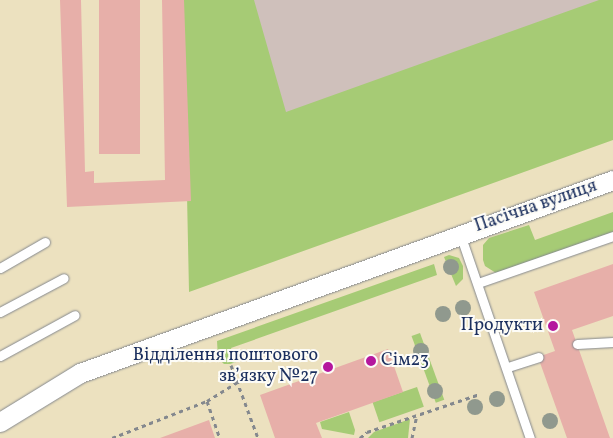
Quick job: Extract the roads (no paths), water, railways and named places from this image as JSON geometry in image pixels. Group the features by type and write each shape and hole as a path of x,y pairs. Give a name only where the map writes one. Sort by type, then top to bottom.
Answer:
{"street":[{"name":"Пасічна вулиця","path":"0,422 80,373 613,180"}],"lane":[{"path":"460,234 508,367 530,438"},
{"path":"478,283 613,236"},
{"path":"0,268 45,242"},
{"path":"0,312 64,278"},
{"path":"0,356 75,315"},
{"path":"577,344 613,342"},
{"path":"508,367 538,357"}],"place":[{"name":"Продукти","path":"553,326"},
{"name":"Сім23","path":"371,361"},
{"name":"Відділення поштового зв’язку №27","path":"328,367"}]}
